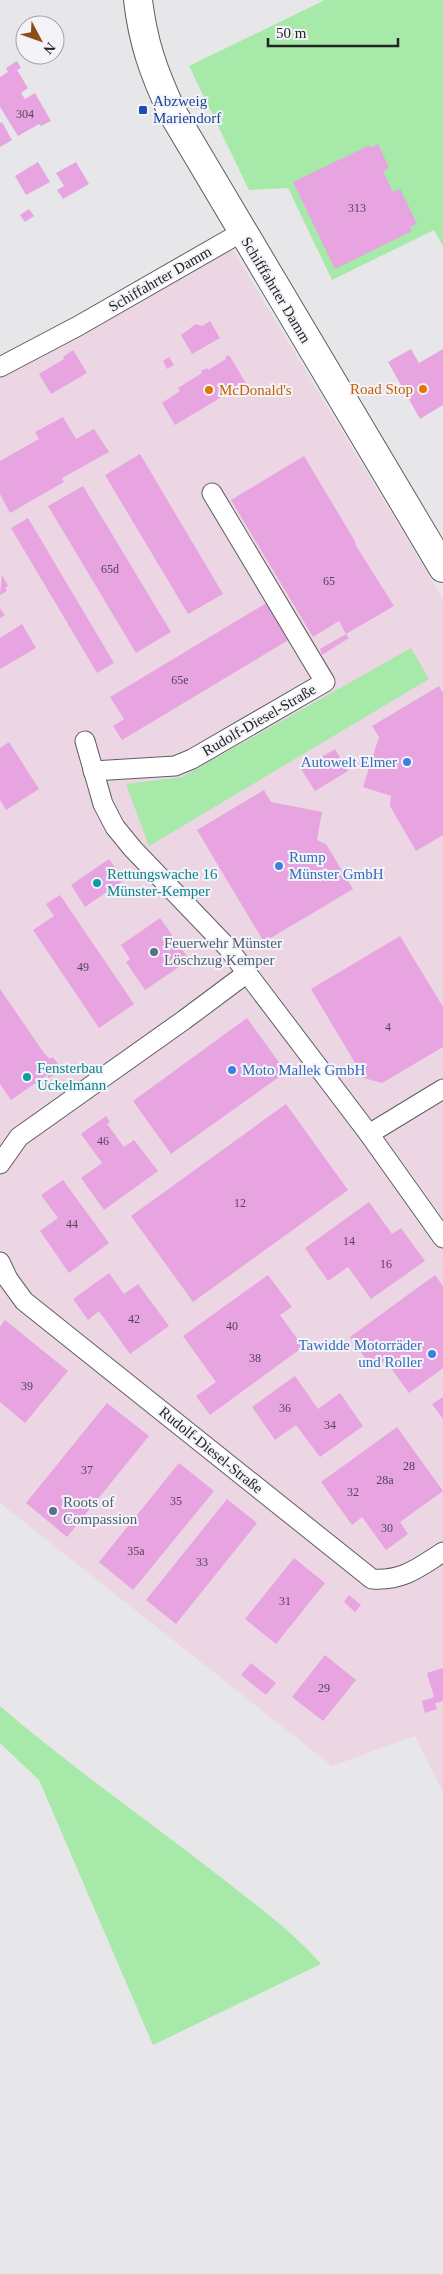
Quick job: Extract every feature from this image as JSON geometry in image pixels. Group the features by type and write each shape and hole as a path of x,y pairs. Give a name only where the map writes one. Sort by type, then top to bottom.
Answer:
{"main road":[{"name":"Schifffahrter Damm","path":"138,0 142,32 155,76 172,112 443,568"}],"street":[{"name":"Schiffahrter Damm","path":"0,367 78,326 242,232"},
{"name":"Rudolf-Diesel-Straße","path":"93,772 175,766 192,759 325,682 212,493"},
{"path":"85,741 103,804 115,826 133,849 228,948 369,1134 443,1238"},
{"path":"0,1164 19,1137 247,973"},
{"path":"369,1134 443,1090"},
{"name":"Rudolf-Diesel-Straße","path":"0,1262 8,1279 24,1302 372,1579 389,1580 412,1572 443,1552"}],"shaded area":[{"path":"233,250 443,599 443,1792 415,1736 332,1766 0,1503 0,379"}],"green space":[{"path":"325,0 443,0 443,246 434,230 332,280 288,188 249,190 189,66"},
{"path":"411,648 429,679 149,846 126,784 182,777"},
{"path":"0,1706 55,1751 261,1909 321,1964 153,2045 39,1780 0,1743"}],"building":[{"path":"15,62 15,65 19,65 21,68 17,70 28,88 21,93 25,99 35,93 51,121 41,126 39,124 18,136 0,107 0,77 8,72 6,68"},
{"path":"2,122 12,140 0,147 0,123"},
{"path":"378,144 389,168 383,171 393,192 400,189 417,224 410,227 412,231 335,269 293,182 370,145 371,148"},
{"path":"38,162 50,182 26,195 15,176"},
{"path":"76,162 89,184 63,199 57,190 64,186 56,173"},
{"path":"29,209 34,216 25,222 20,215"},
{"path":"210,321 220,338 192,354 181,335 196,324 202,326"},
{"name":"Road Stop","path":"411,349 419,363 443,349 443,405 420,419 388,362"},
{"path":"73,350 87,373 51,394 39,374 64,359 63,357"},
{"name":"McDonald's","path":"229,355 247,385 232,394 230,392 175,425 162,403 180,391 178,388 202,373 201,371 207,368 208,370 226,359 225,357"},
{"path":"169,357 174,365 167,369 163,361"},
{"path":"63,417 76,439 94,429 109,452 62,478 64,482 10,513 0,494 0,461 39,439 35,432"},
{"path":"140,454 223,594 188,614 105,475"},
{"path":"304,456 355,544 394,606 346,634 339,621 313,637 231,500"},
{"path":"83,486 171,632 136,653 48,506"},
{"path":"28,518 114,663 97,673 11,528"},
{"path":"2,575 8,586 5,588 7,591 0,595"},
{"path":"268,602 290,639 122,740 113,726 124,719 110,697"},
{"path":"0,608 5,615 0,618"},
{"path":"22,624 36,648 0,669 0,638"},
{"path":"346,634 349,638 322,655 320,649"},
{"name":"Autowelt Elmer","path":"439,686 443,693 443,835 416,851 390,806 391,796 363,787 379,737 372,726"},
{"path":"9,742 39,789 6,810 0,800 0,748"},
{"path":"335,749 348,771 315,791 301,769"},
{"name":"Rump Münster GmbH","path":"264,790 271,802 322,812 317,840 326,844 353,889 264,942 197,830"},
{"name":"Rettungswache 16 Münster-Kemper","path":"109,859 124,880 85,907 71,885"},
{"path":"60,895 134,1004 99,1028 33,930 54,916 46,904"},
{"name":"Feuerwehr Münster Löschzug Kemper","path":"160,918 188,958 177,965 179,967 145,990 126,962 130,959 121,945"},
{"path":"400,936 443,1007 443,1047 382,1083 364,1078 311,989"},
{"path":"0,989 44,1053 50,1059 53,1057 62,1070 49,1078 47,1075 11,1100 0,1084"},
{"name":"Moto Mallek GmbH","path":"247,1018 286,1072 171,1154 133,1101"},
{"path":"286,1104 348,1190 193,1302 131,1216"},
{"path":"106,1116 110,1122 107,1124 124,1147 134,1140 158,1171 104,1210 81,1178 102,1163 81,1134"},
{"path":"63,1180 109,1243 69,1273 40,1231 58,1218 41,1195"},
{"path":"369,1202 392,1234 401,1228 425,1261 371,1299 348,1267 328,1281 305,1248"},
{"path":"109,1273 124,1294 138,1284 169,1326 130,1354 99,1311 88,1320 73,1299"},
{"path":"268,1275 292,1307 280,1315 303,1347 210,1415 196,1396 216,1382 183,1336"},
{"path":"435,1275 443,1286 443,1368 409,1393 385,1360 373,1369 350,1337"},
{"path":"5,1320 68,1371 25,1423 0,1402 0,1327"},
{"path":"295,1376 318,1409 340,1393 363,1426 320,1457 296,1425 275,1440 252,1407"},
{"path":"443,1397 443,1419 432,1404"},
{"path":"107,1403 149,1436 67,1537 26,1503"},
{"path":"397,1427 443,1491 400,1522 408,1534 386,1550 362,1517 352,1525 321,1482"},
{"path":"179,1463 214,1491 133,1590 99,1562"},
{"path":"227,1499 257,1523 176,1624 146,1600"},
{"path":"294,1558 325,1583 276,1644 245,1619"},
{"path":"349,1595 361,1605 355,1612 344,1602"},
{"path":"325,1655 356,1680 323,1721 292,1697"},
{"path":"251,1663 276,1683 266,1695 241,1675"},
{"path":"443,1668 443,1701 435,1703 437,1709 425,1713 422,1701 434,1697 427,1673"}],"place":[{"name":"Abzweig Mariendorf","path":"143,110"},
{"name":"Road Stop","path":"423,389"},
{"name":"McDonald's","path":"209,390"},
{"name":"Autowelt Elmer","path":"407,762"},
{"name":"Rump Münster GmbH","path":"279,866"},
{"name":"Rettungswache 16 Münster-Kemper","path":"97,883"},
{"name":"Feuerwehr Münster Löschzug Kemper","path":"154,952"},
{"name":"Moto Mallek GmbH","path":"232,1070"},
{"name":"Fensterbau Uckelmann","path":"27,1077"},
{"name":"Tawidde Motorräder und Roller","path":"432,1354"},
{"name":"Roots of Compassion","path":"53,1511"}]}
